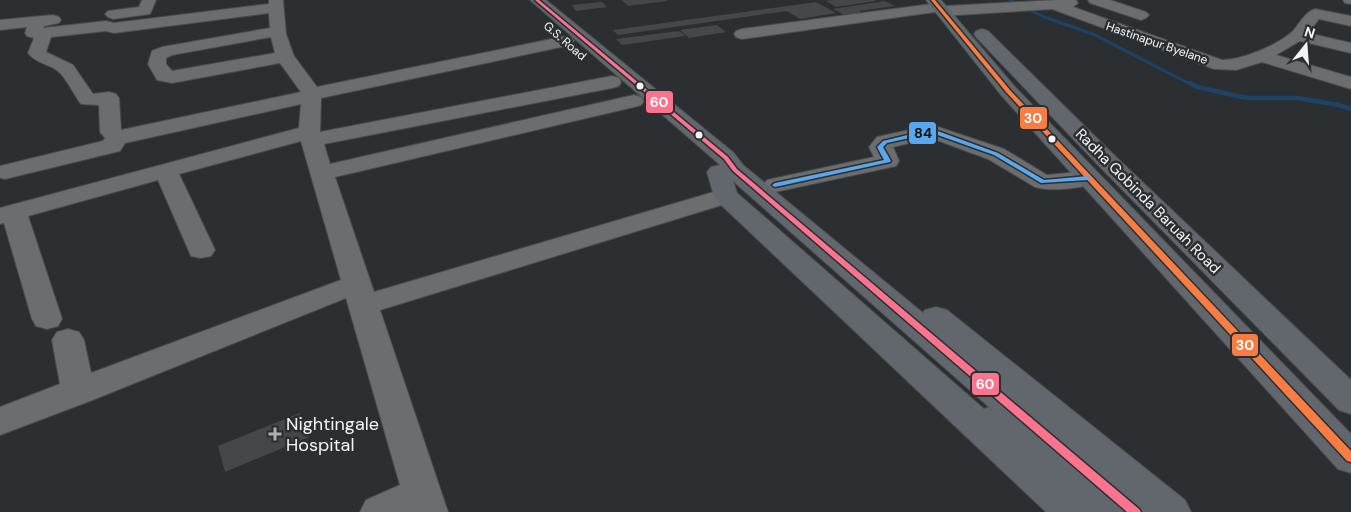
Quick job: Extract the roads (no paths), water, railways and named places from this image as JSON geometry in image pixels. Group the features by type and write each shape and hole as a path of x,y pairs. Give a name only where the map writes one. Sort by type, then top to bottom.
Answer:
{"main road":[{"name":"G.S. Road","path":"518,0 706,164 742,184"},
{"name":"G.S. Road","path":"538,0 726,158 742,184"},
{"name":"Radha Gobinda Baruah Road","path":"944,6 991,56 1108,162 1351,401"},
{"name":"Radha Gobinda Baruah Road","path":"944,6 991,56 1008,91 1351,458"},
{"path":"991,56 1351,423"},
{"path":"742,184 1073,512"},
{"path":"742,184 1102,512"},
{"path":"742,184 1135,512"},
{"path":"742,184 1171,512"}],"street":[{"path":"40,27 145,11 148,0"},
{"path":"742,34 944,6 1025,8 1054,6 1084,0"},
{"path":"1095,0 1140,15"},
{"name":"Hastinapur Byelane","path":"1054,6 1220,64 1236,65 1262,56 1298,35 1315,14 1351,21"},
{"path":"0,25 40,27 106,26 114,28 277,13"},
{"path":"277,13 285,56 312,95 310,136 425,503 380,512"},
{"path":"277,13 158,55 157,64 164,76 172,77 285,56"},
{"path":"40,27 37,53 45,59 67,69 88,100 110,98 111,132 116,138"},
{"path":"1298,35 1351,48"},
{"path":"116,138 566,41"},
{"path":"1262,56 1351,84"},
{"path":"78,392 57,330 7,214 166,171 310,136 612,82"},
{"path":"321,172 634,101"},
{"path":"0,421 360,294 742,184 888,161 880,147 885,142 932,131 996,154 1043,182 1089,178"},
{"path":"5,172 112,146 116,138"},
{"path":"166,171 201,250"}],"waterway":[{"path":"1010,0 1044,17 1093,34 1192,85"},
{"path":"1190,83 1197,87 1247,98 1297,98 1339,105 1351,109"}],"place":[{"name":"Nightingale Hospital","path":"275,434"}]}
